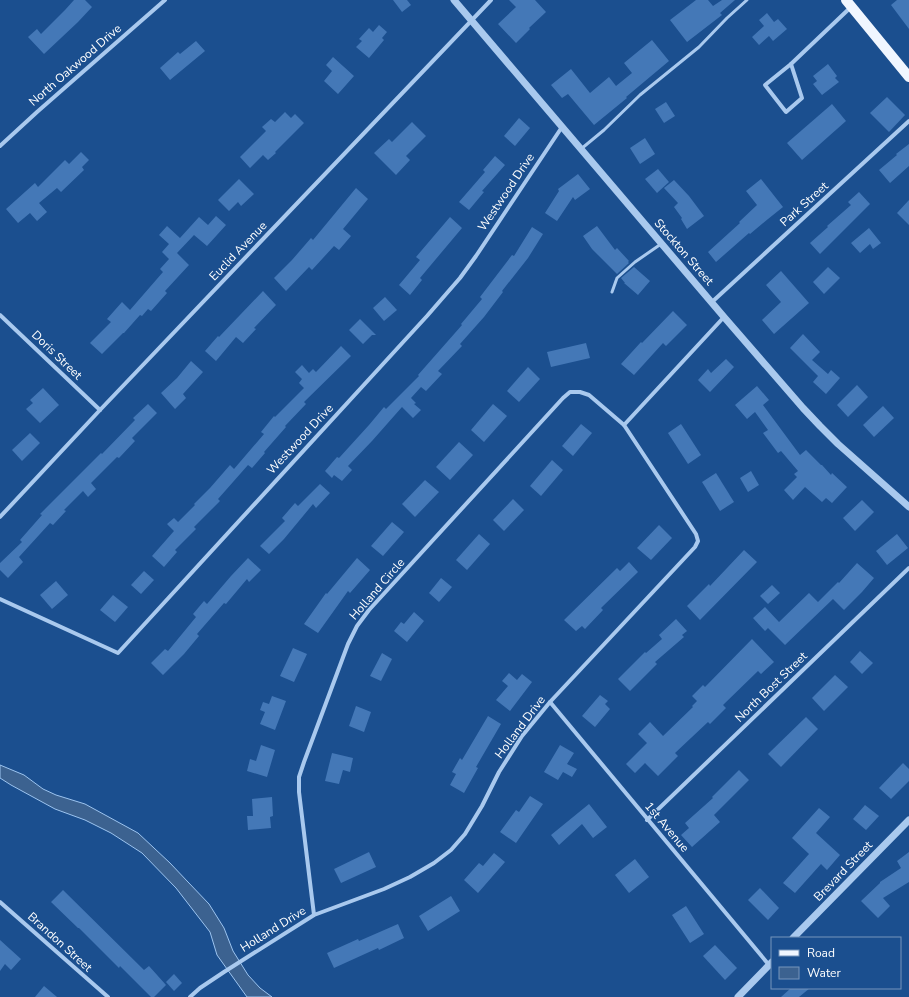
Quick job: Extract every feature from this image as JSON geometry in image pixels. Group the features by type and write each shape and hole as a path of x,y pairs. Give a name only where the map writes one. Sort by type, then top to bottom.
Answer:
{"main road":[{"path":"848,3 909,77"}],"street":[{"name":"North Oakwood Drive","path":"0,146 165,0"},
{"name":"Stockton Street","path":"454,0 724,317 820,426 909,507"},
{"name":"Euclid Avenue","path":"0,517 491,0"},
{"path":"791,64 802,98 786,112 765,85 791,64 848,3"},
{"name":"Park Street","path":"712,302 909,121"},
{"name":"Westwood Drive","path":"0,599 118,653 460,278 562,127"},
{"name":"Doris Street","path":"0,315 100,410"},
{"path":"624,426 724,317"},
{"name":"Holland Circle","path":"314,915 299,792 299,777 348,644 357,626 374,604 570,392 580,392 588,395 624,426"},
{"name":"Holland Drive","path":"190,997 200,988 245,958 314,915 384,889 410,877 434,864 451,850 466,834 482,806 498,772 518,742 550,702 695,547 698,541 696,534 624,426"},
{"name":"North Bost Street","path":"648,820 909,568"},
{"name":"1st Avenue","path":"550,702 770,964"},
{"name":"Brevard Street","path":"794,937 909,820"},
{"name":"Brandon Street","path":"0,902 108,997"},
{"path":"738,997 770,964"}],"lane":[{"path":"581,149 604,130 640,95 698,47 747,0"},
{"path":"612,292 617,278 635,262 662,243"}],"water":[{"path":"0,765 24,775 43,789 56,795 85,804 138,833 170,863 209,904 224,928 233,951 248,975 260,988 272,997 247,997 217,955 210,932 176,888 142,853 111,833 85,820 55,809 11,785 0,778"}],"building":[{"path":"74,0 85,0 92,7 44,54 28,37 37,29 41,34"},
{"path":"393,0 407,0 411,5 402,12"},
{"path":"509,0 535,0 546,12 516,43 498,24 516,7"},
{"path":"696,0 708,0 713,6 722,0 735,0 720,13 722,15 687,42 670,20"},
{"path":"897,0 909,0 909,29 891,5"},
{"path":"767,13 774,22 778,19 787,29 773,41 769,36 759,45 752,37 764,26 759,20"},
{"path":"379,25 387,32 382,38 384,40 369,58 356,47 362,41 359,39 369,28 373,32"},
{"path":"652,40 669,61 594,125 568,94 562,98 551,85 571,69 590,93 609,77 616,86 632,73 624,63"},
{"path":"196,41 205,51 170,80 160,68 178,52 180,54"},
{"path":"333,57 354,76 338,94 324,81 332,71 326,65"},
{"path":"828,64 837,76 835,78 839,82 822,95 813,84 817,81 813,76"},
{"path":"887,97 905,115 889,132 870,113"},
{"path":"666,102 675,116 664,123 655,109"},
{"path":"832,104 846,121 802,160 787,143"},
{"path":"285,112 291,118 295,114 304,123 268,160 263,155 250,168 240,157 266,131 262,127 271,119 275,122"},
{"path":"519,118 530,128 515,146 504,136"},
{"path":"412,122 426,136 406,156 410,160 396,175 374,153 389,139 392,142"},
{"path":"645,138 655,154 640,164 630,148"},
{"path":"909,144 909,166 890,183 879,170"},
{"path":"81,152 89,160 82,167 84,170 61,192 57,188 39,203 47,212 37,221 30,213 18,223 6,209 35,183 38,187 65,160 69,164"},
{"path":"495,156 505,165 482,191 484,192 469,210 459,202 485,172 483,170"},
{"path":"658,169 669,182 657,193 645,179"},
{"path":"578,174 590,189 575,200 573,197 557,221 545,213 559,191 558,189"},
{"path":"239,179 254,194 241,206 238,202 229,211 218,200"},
{"path":"761,179 783,207 750,234 749,233 716,262 708,252 740,223 739,222 757,205 746,191"},
{"path":"674,180 689,196 704,216 687,229 681,219 682,218 674,207 678,203 664,188"},
{"path":"356,188 368,199 343,229 351,236 339,250 334,246 312,270 309,267 286,291 274,278 311,238 313,240"},
{"path":"859,192 870,204 820,254 810,243 851,205 848,202"},
{"path":"909,200 909,225 897,213"},
{"path":"216,216 226,225 207,246 194,235 177,253 189,265 165,291 167,293 151,311 148,309 142,316 140,315 102,354 90,343 111,322 107,319 122,302 130,310 163,272 160,269 169,259 162,252 169,244 159,235 167,226 180,238 199,217 208,225"},
{"path":"450,217 462,228 420,278 422,280 410,295 399,285 420,260 416,257"},
{"path":"597,226 615,250 617,248 629,261 629,263 617,274 592,249 583,236"},
{"path":"532,227 543,234 528,258 484,317 460,344 462,346 438,371 442,374 426,391 421,387 411,398 416,403 414,404 421,410 413,418 402,407 348,466 352,470 342,481 334,475 332,478 325,471 337,457 339,458 384,407 386,409 419,376 418,375 462,325 461,324 482,299 480,297 512,255 514,256"},
{"path":"869,228 881,243 873,249 870,244 860,253 851,243"},
{"path":"634,267 650,281 638,295 624,283 621,278"},
{"path":"828,267 840,278 824,294 813,282"},
{"path":"781,271 809,303 774,334 762,320 781,302 766,285"},
{"path":"263,291 276,305 254,328 256,329 243,343 236,337 216,361 205,351"},
{"path":"385,297 397,310 384,321 373,308"},
{"path":"673,311 687,325 666,346 663,343 634,375 621,364"},
{"path":"360,319 376,335 372,335 363,344 349,330"},
{"path":"803,334 820,352 812,360 828,374 831,370 840,378 826,394 813,382 818,376 790,348"},
{"path":"586,343 590,358 551,367 547,352"},
{"path":"341,346 351,356 304,402 306,404 285,426 286,427 252,468 248,465 218,499 220,501 194,527 196,529 175,550 177,552 164,567 152,556 174,531 167,524 174,518 178,522 230,465 234,469 264,434 261,432 274,416 275,417 304,388 299,383 302,379 295,372 302,365 309,373 313,369 316,372"},
{"path":"726,359 734,367 710,392 698,380 708,369 711,373"},
{"path":"191,361 203,372 183,394 186,398 175,409 161,393 177,378"},
{"path":"528,367 540,379 519,402 507,391"},
{"path":"857,385 868,397 848,417 837,405"},
{"path":"757,386 769,400 763,405 800,455 806,450 831,475 832,473 847,487 832,503 826,498 822,502 805,487 793,500 784,490 797,477 794,474 798,471 781,451 778,453 763,433 768,430 755,412 747,419 735,405"},
{"path":"43,388 59,405 40,423 26,409 33,403 30,400"},
{"path":"148,404 157,413 132,438 135,441 119,458 117,457 91,483 96,489 88,497 83,491 64,510 66,511 53,525 50,523 19,557 23,562 8,578 0,570 0,563 22,542 20,540 42,515 40,514 101,453 102,454 135,420 133,418"},
{"path":"493,404 507,416 484,442 471,430"},
{"path":"883,406 894,418 874,437 863,425"},
{"path":"581,424 592,433 573,456 562,446"},
{"path":"681,424 701,455 688,464 668,433"},
{"path":"30,433 40,443 22,461 12,450"},
{"path":"459,442 473,455 450,480 436,467"},
{"path":"552,460 563,470 541,496 530,486"},
{"path":"751,471 759,485 748,492 740,478"},
{"path":"716,473 734,502 720,511 702,482"},
{"path":"425,480 439,492 415,517 402,504"},
{"path":"320,484 330,493 316,508 313,504 284,539 269,554 260,546 285,521 282,518 295,503 298,506"},
{"path":"513,499 524,510 504,531 493,520"},
{"path":"862,500 874,512 855,531 843,518"},
{"path":"392,522 404,532 383,556 371,546"},
{"path":"659,525 672,538 651,560 637,548"},
{"path":"479,534 490,544 467,570 456,560"},
{"path":"897,534 908,548 887,565 876,551"},
{"path":"744,550 757,562 700,620 687,606 709,584 710,586"},
{"path":"248,558 261,570 249,582 247,579 226,604 224,603 197,634 199,636 184,654 163,675 151,663 165,649 168,651 196,617 193,614 204,601 207,604"},
{"path":"357,558 370,570 350,593 348,591 318,633 304,624 326,593 327,594"},
{"path":"629,562 638,572 601,608 603,610 585,629 582,626 576,631 564,620 617,568 620,571"},
{"path":"857,563 874,578 862,592 844,610 833,599 785,645 768,628 765,631 753,618 765,607 779,622 809,593 818,602 838,582 839,583"},
{"path":"144,571 154,580 141,594 131,585"},
{"path":"441,578 452,587 439,602 429,593"},
{"path":"56,581 68,595 52,609 40,595"},
{"path":"772,585 780,593 768,604 760,596"},
{"path":"113,595 128,607 115,622 100,610"},
{"path":"414,612 424,621 407,642 394,631 401,622 404,624"},
{"path":"676,619 687,631 682,635 684,637 655,662 657,664 630,691 618,679 645,652 646,653 662,639 659,635"},
{"path":"752,639 774,662 761,674 758,671 723,705 726,708 710,724 708,722 675,753 678,756 658,776 645,763 635,773 626,764 647,743 638,734 650,722 663,736 693,707 692,706 697,701 692,696 703,685 705,687"},
{"path":"293,648 307,654 294,682 280,676"},
{"path":"860,651 873,663 862,674 850,662"},
{"path":"382,653 392,659 381,681 370,676"},
{"path":"509,673 517,680 522,674 532,682 510,711 496,700 508,686 502,681"},
{"path":"835,675 848,687 824,711 812,698"},
{"path":"600,695 608,701 605,704 610,709 595,727 582,716"},
{"path":"272,696 286,701 275,730 260,724 265,712 260,710 263,702 269,704"},
{"path":"356,706 371,712 364,732 349,726"},
{"path":"488,716 501,724 476,767 478,768 464,793 450,785 456,774 452,772 460,758 462,760"},
{"path":"806,717 818,729 781,767 768,754"},
{"path":"261,745 275,750 267,777 247,771 250,759 256,761"},
{"path":"560,745 574,753 567,764 577,769 572,777 563,772 558,780 544,772"},
{"path":"332,753 353,758 350,772 343,770 339,784 325,781"},
{"path":"903,763 909,769 909,781 891,799 879,788"},
{"path":"739,770 749,780 714,815 720,822 692,847 681,835 689,828 685,823 713,798 712,797"},
{"path":"530,796 543,804 516,843 500,832 516,810 519,812"},
{"path":"272,797 273,816 270,817 271,828 248,830 247,816 253,816 252,799"},
{"path":"589,804 607,827 593,838 582,824 559,845 551,835"},
{"path":"865,805 879,816 866,830 853,819"},
{"path":"819,808 830,817 816,833 840,855 827,870 821,864 795,893 783,883 809,854 792,838"},
{"path":"369,852 376,867 341,883 334,869"},
{"path":"909,852 909,882 883,898 890,906 878,918 861,901 880,882 901,868 897,861"},
{"path":"494,853 505,862 478,893 464,880 479,863 483,866"},
{"path":"635,859 649,877 629,893 615,875"},
{"path":"760,888 779,908 768,920 748,900"},
{"path":"63,890 144,970 149,966 166,985 154,997 151,997 120,966 119,968 51,902"},
{"path":"451,896 460,911 428,931 419,916"},
{"path":"686,906 704,934 690,943 672,915"},
{"path":"398,924 404,938 334,968 327,953 358,939 359,941"},
{"path":"0,940 21,959 11,970 5,964 0,971"},
{"path":"715,945 737,968 725,980 703,956"},
{"path":"174,974 182,983 174,991 166,982"},
{"path":"44,986 57,997 35,997"},
{"path":"790,989 809,989 799,997 781,997"}]}
